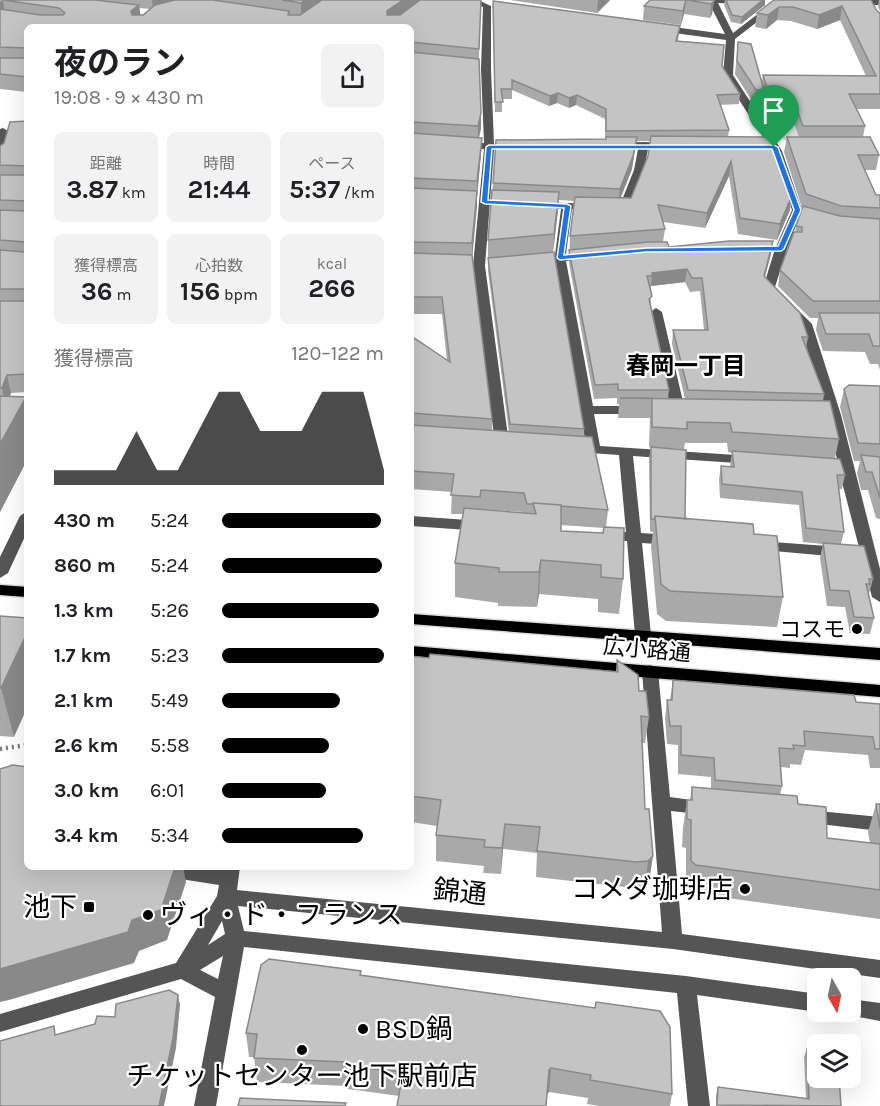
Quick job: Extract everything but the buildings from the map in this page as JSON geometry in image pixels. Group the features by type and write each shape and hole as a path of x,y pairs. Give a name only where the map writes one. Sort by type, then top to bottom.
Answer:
{"main road":[{"path":"0,590 24,592"},
{"name":"広小路通","path":"414,619 880,654"},
{"name":"広小路通","path":"414,652 880,691"}],"street":[{"path":"470,0 492,4 480,69 489,147 479,266 503,444"},
{"path":"707,0 750,1"},
{"path":"712,0 731,38 728,75 775,147 801,216 776,248 769,288 811,324 833,393 829,415 875,555 880,597"},
{"path":"760,1 792,2"},
{"path":"654,27 731,38 781,1"},
{"path":"839,2 869,4 880,2"},
{"path":"0,158 6,140 4,131"},
{"path":"455,146 525,147"},
{"path":"608,146 680,146"},
{"path":"525,204 624,208 639,170 644,146"},
{"path":"567,206 560,258 594,449"},
{"path":"525,262 604,254"},
{"path":"586,410 672,410 656,312"},
{"path":"560,447 765,461"},
{"path":"626,451 644,635"},
{"path":"414,521 493,527"},
{"path":"0,573 24,522"},
{"path":"588,534 682,541"},
{"path":"740,545 875,555"},
{"path":"650,672 673,941"},
{"path":"660,803 729,810"},
{"path":"787,815 880,824"},
{"name":"錦通","path":"188,874 880,969"},
{"path":"205,1106 236,938 229,881"},
{"path":"182,970 229,881"},
{"path":"0,1023 182,970 236,938 686,985 807,1002"},
{"path":"182,970 226,993"},
{"path":"686,985 699,1106"},
{"path":"861,1009 880,1012"}],"path":[{"path":"0,749 24,745"}],"shaded area":[{"path":"766,114 838,117 792,143 784,140"}],"place":[{"name":"コスモ","path":"857,629"},
{"name":"コメダ珈琲店","path":"745,889"},
{"name":"池下","path":"89,907"},
{"name":"ヴィ・ド・フランス","path":"148,915"},
{"name":"BSD鍋","path":"363,1029"},
{"name":"チケットセンター池下駅前店","path":"302,1050"}],"district":[{"name":"春岡一丁目","path":"686,366"}],"route":[{"path":"489,147 774,147 797,210 781,249 770,247 647,250 560,258 567,206 485,202 489,147"}]}
